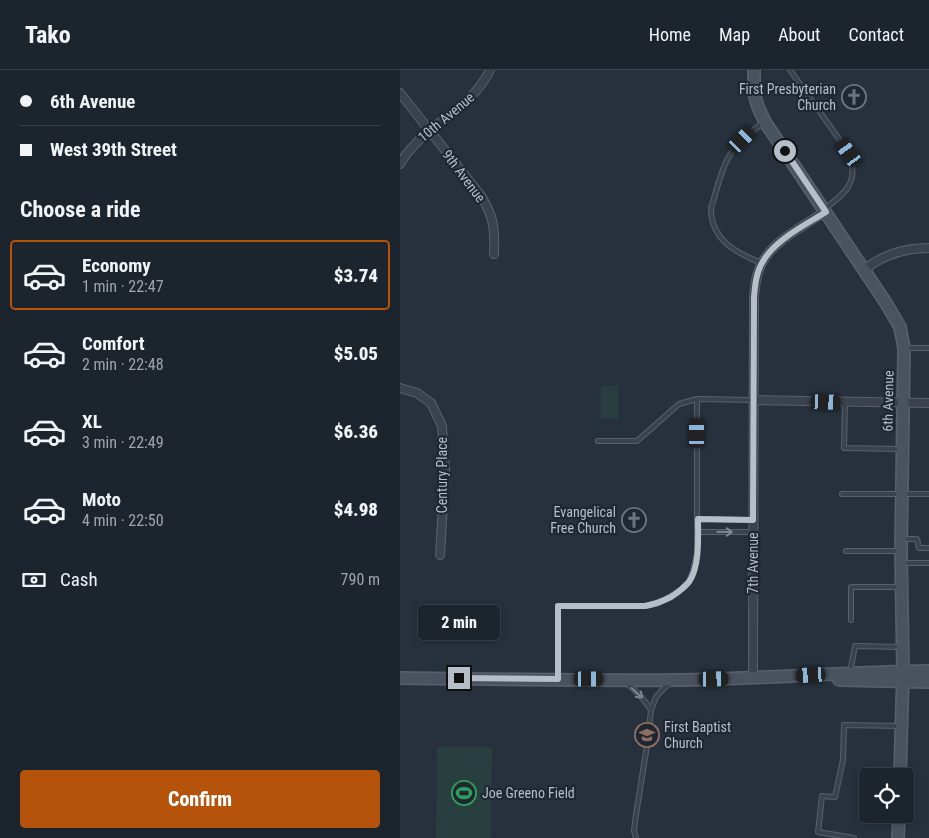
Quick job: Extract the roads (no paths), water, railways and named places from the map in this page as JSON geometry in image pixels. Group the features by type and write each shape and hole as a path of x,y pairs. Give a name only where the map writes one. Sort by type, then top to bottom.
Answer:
{"street":[{"name":"10th Avenue","path":"400,164 413,145 473,96 490,70"},
{"name":"6th Avenue","path":"754,70 754,93 765,122 865,269 900,327 904,348 901,551 903,677 900,768"},
{"name":"9th Avenue","path":"400,93 487,206 494,226 494,254"},
{"name":"7th Avenue","path":"752,678 754,297 756,280 761,263 774,246 825,210"},
{"path":"865,269 876,260 896,252 916,248 929,248"},
{"name":"Century Place","path":"400,388 417,393 431,403 442,426 445,470 440,555"},
{"path":"754,400 929,403"},
{"path":"400,678 675,680 903,677 929,671"},
{"path":"752,678 850,673 903,677 929,682"},
{"path":"898,838 899,823"}],"lane":[{"path":"790,70 849,153 852,163 852,181 848,189 825,210"},
{"path":"761,263 740,254 726,244 717,232 711,216 711,208 727,159 733,149 750,132 765,122"},
{"path":"904,348 929,348"},
{"path":"558,679 558,606 645,606 659,604 679,591 689,581 697,553 698,532 697,399"},
{"path":"598,441 636,441 679,404 697,399 754,400"},
{"path":"845,402 844,448 902,449"},
{"path":"842,494 929,494"},
{"path":"698,519 753,520"},
{"path":"698,532 753,532"},
{"path":"902,539 917,539 919,548 929,548"},
{"path":"846,551 901,551"},
{"path":"902,563 929,563"},
{"path":"851,620 851,587 902,587"},
{"path":"850,673 855,646 903,647"},
{"path":"620,679 644,699 651,710"},
{"path":"636,838 634,832 635,821 651,710 656,697 675,680"},
{"path":"854,838 818,832 822,796 835,797 843,760 844,725 901,726"}],"place":[{"name":"First Presbyterian Church","path":"854,97"},
{"name":"Evangelical Free Church","path":"634,520"},
{"name":"First Baptist Church","path":"647,735"},
{"name":"Joe Greeno Field","path":"464,793"}]}
